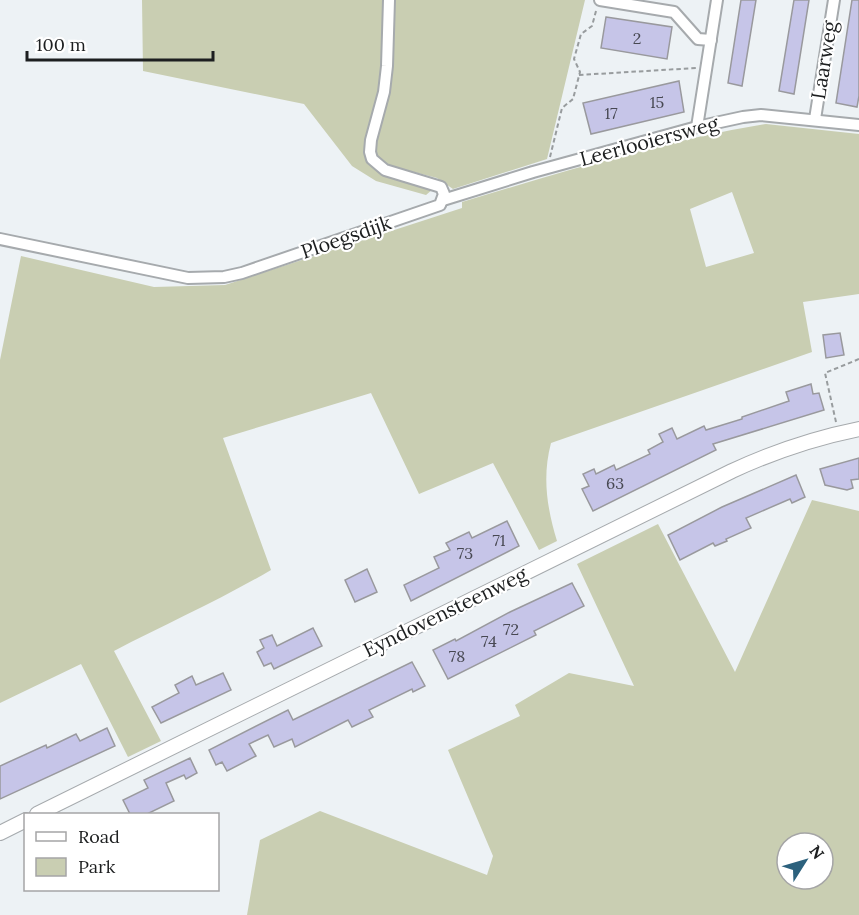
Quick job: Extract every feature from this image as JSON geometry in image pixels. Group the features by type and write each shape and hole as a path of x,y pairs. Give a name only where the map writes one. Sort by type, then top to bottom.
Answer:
{"street":[{"path":"389,0 386,74 384,92 371,140 372,159 385,171 441,187 444,194 443,200"},
{"path":"697,127 717,0"},
{"name":"Laarweg","path":"815,119 834,0"},
{"path":"598,4 675,12 698,39 711,40"},
{"name":"Leerlooiersweg","path":"443,200 697,127 761,115 859,125"},
{"name":"Ploegsdijk","path":"0,239 188,278 224,277 242,273 432,208 440,205 443,200"},
{"name":"Eyndovensteenweg","path":"39,813 695,488 769,454 807,441 859,429"},
{"path":"0,833 24,821"}],"path":[{"path":"547,169 562,108 573,99 580,72 574,59 581,34 592,26 598,4"},
{"path":"579,75 691,68 706,70"},
{"path":"839,433 825,373 859,359"}],"green space":[{"path":"142,0 383,0 380,88 368,160 389,176 433,189 426,195 376,181 352,166 304,104 143,71"},
{"path":"394,0 585,0 547,159 453,189 437,178 387,165 379,159 375,151 375,140 392,80"},
{"path":"766,124 859,134 859,294 803,302 812,352 551,443 546,480 557,541 539,550 493,463 419,494 371,393 223,438 271,570 213,602 114,651 161,741 128,757 81,664 0,703 0,360 21,256 154,287 225,285 462,208 462,202 613,158","holes":["732,192 754,253 706,267 690,209"]},
{"path":"812,500 859,511 859,915 247,915 260,840 320,811 487,875 493,856 448,750 520,716 515,705 569,673 634,686 577,564 658,524 735,672"}],"building":[{"path":"741,0 756,0 742,86 728,83"},
{"path":"794,0 809,0 794,94 779,91"},
{"path":"852,0 859,0 857,107 836,103"},
{"path":"606,17 672,27 667,59 601,48"},
{"path":"679,81 684,112 591,134 583,103"},
{"path":"840,333 844,355 826,358 823,335"},
{"path":"811,384 813,394 819,393 824,410 713,444 716,450 593,511 582,489 589,486 583,474 594,469 596,474 614,465 616,470 650,454 648,450 663,442 659,434 672,428 677,439 704,426 706,430 742,419 742,417 789,401 786,392"},
{"path":"859,458 859,479 851,480 853,488 847,490 825,485 820,469"},
{"path":"796,475 805,497 792,503 790,499 746,518 751,528 726,539 727,541 715,546 713,543 680,560 668,535 722,507"},
{"path":"507,521 519,546 411,601 404,585 439,568 434,557 450,550 446,543 469,532 472,538"},
{"path":"367,569 377,592 355,602 345,580"},
{"path":"572,583 584,606 534,631 536,635 448,679 433,650 455,639 456,641"},
{"path":"313,628 322,646 274,669 271,663 264,666 257,652 264,648 260,640 272,635 277,646"},
{"path":"412,662 425,686 413,692 412,689 369,710 373,717 352,727 348,720 295,747 292,739 274,747 268,735 249,744 256,756 227,771 222,762 216,765 209,750 288,710 293,720"},
{"path":"223,673 231,690 161,723 152,707 179,693 175,685 192,676 196,685"},
{"path":"107,728 115,746 0,799 0,766 76,734 80,741"},
{"path":"190,758 197,773 186,779 184,775 166,783 174,801 149,813 130,813 123,800 148,788 144,780"}]}
